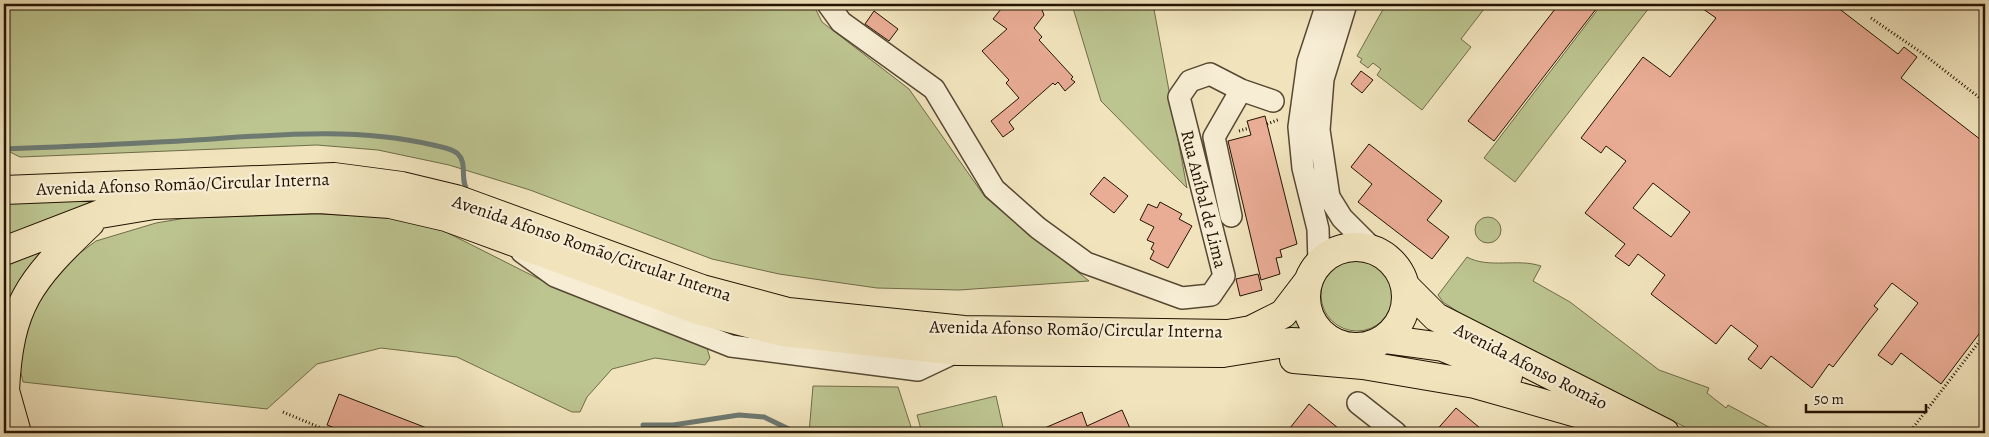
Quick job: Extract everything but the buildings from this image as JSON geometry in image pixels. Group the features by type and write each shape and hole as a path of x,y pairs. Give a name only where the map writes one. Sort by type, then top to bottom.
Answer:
{"main road":[{"name":"Avenida Afonso Romão/Circular Interna","path":"4,190 334,177 402,186 456,198 702,290 788,312 964,330 1228,334 1251,330 1283,314 1314,271"},
{"name":"Avenida Afonso Romão/Circular Interna","path":"4,251 100,214 154,205 319,199 390,204 446,217 701,311 782,332 958,351 1223,353 1291,342 1338,344"},
{"path":"17,433 4,389 8,346 25,295 52,260 100,214"},
{"path":"1359,247 1374,250 1388,258 1400,271 1406,286 1407,298 1403,316 1393,332 1384,339 1369,346 1354,347 1338,344 1325,336 1314,324 1308,310 1306,295 1314,271 1331,254 1345,248 1359,247"},
{"name":"Avenida Afonso Romão","path":"1406,286 1436,317 1665,433"},
{"name":"Avenida Afonso Romão","path":"1384,339 1443,348 1482,363 1620,433"},
{"path":"1223,353 1363,365 1466,382 1584,415"}],"street":[{"name":"Rua Aníbal de Lima","path":"828,4 841,22 934,89 994,189 1038,228 1086,263 1182,298 1211,295 1224,276 1179,98 1190,81 1210,74 1241,90 1273,101"},
{"path":"1314,271 1318,229 1303,168 1300,127 1303,86 1308,62 1327,4"},
{"path":"1346,4 1323,79 1319,130 1329,197 1342,218 1374,250"},
{"path":"1300,127 1273,101 1303,86"},
{"path":"1231,216 1214,137 1241,90"},
{"path":"1358,402 1396,433"}],"path":[{"path":"1871,18 1922,53 1985,102"},
{"path":"1909,433 1982,338 1985,341"},
{"path":"283,412 333,433"}],"green space":[{"path":"4,4 813,4 822,22 909,89 985,197 1089,281 959,290 877,288 779,274 712,259 530,190 449,165 378,150 317,145 20,157 4,149"},
{"path":"1070,4 1153,4 1187,188 1101,101 1073,8"},
{"path":"1386,4 1477,4 1484,9 1461,39 1471,47 1422,110 1377,75 1381,69 1373,63 1368,68 1360,62 1362,59 1357,56"},
{"path":"1602,4 1652,4 1515,182 1484,158"},
{"path":"323,186 361,188 405,194 451,205 531,232 679,287 729,303 777,315 812,321 980,335 1240,338 1285,321 1297,311 1307,330 1285,331 1234,343 1097,343 969,339 819,327 734,310 674,292 455,213 383,196 345,192 293,191 119,199 83,209 4,240 4,198"},
{"path":"318,214 387,217 442,230 551,285 707,348 710,358 705,365 655,358 612,369 587,397 580,412 572,412 457,357 381,348 317,364 267,409 23,382 20,369 26,321 60,268 96,241 156,223 186,218"},
{"path":"1488,217 1497,221 1501,230 1497,239 1488,243 1479,239 1475,230 1479,221"},
{"path":"49,241 4,325 4,258"},
{"path":"1467,257 1484,262 1522,263 1541,266 1533,281 1570,302 1659,370 1709,388 1707,393 1726,408 1728,405 1780,433 1697,433 1469,319 1443,302 1438,295"},
{"path":"1357,259 1377,265 1387,275 1393,295 1387,315 1377,325 1357,331 1337,325 1327,315 1321,295 1327,275 1337,265"},
{"path":"813,386 898,387 913,433 809,433"},
{"path":"996,396 1004,432 922,433 917,415"}],"waterway":[{"path":"4,149 296,134 365,135 399,139 453,150 463,162 464,182 468,192"},
{"path":"643,425 673,425 739,415 764,417 797,433"}]}
